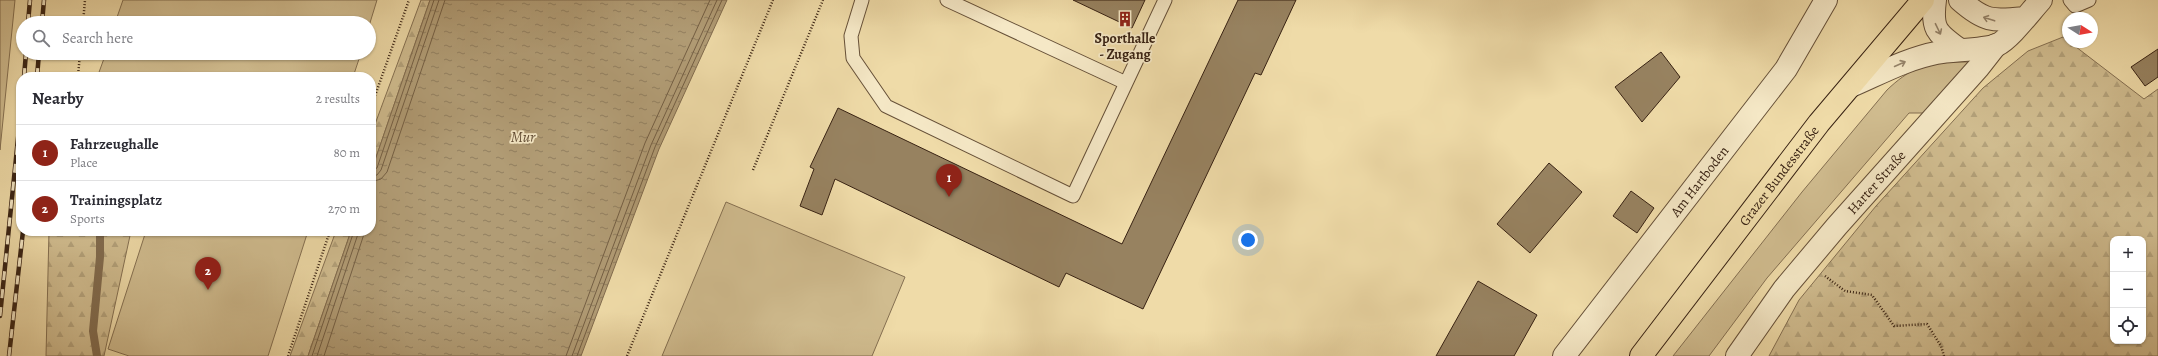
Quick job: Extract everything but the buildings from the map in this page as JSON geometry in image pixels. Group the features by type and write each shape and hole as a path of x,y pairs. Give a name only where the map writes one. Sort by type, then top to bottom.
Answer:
{"main road":[{"name":"Grazer Bundesstraße","path":"1641,356 1820,123 1923,0"}],"street":[{"name":"Am Hartboden","path":"1564,356 1786,69 1826,0"},
{"path":"1935,0 1933,17 1939,34 1960,50"},
{"path":"1960,0 1976,14 1997,21 2024,18"},
{"name":"Harter Straße","path":"1737,356 1784,289 1807,262 1978,68 1996,45 2012,34 2024,18 2041,0"},
{"path":"1851,86 1906,61 1960,50 1996,45"}],"lane":[{"path":"862,0 851,36 853,58 886,106 1073,196 1166,0"},
{"path":"947,0 1126,83"},
{"path":"2070,0 2075,6 2089,0"}],"path":[{"path":"84,16 85,0"},
{"path":"376,93 409,0"},
{"path":"627,356 773,0"},
{"path":"753,170 823,0"},
{"path":"78,72 79,60"},
{"path":"288,356 328,236"},
{"path":"1807,262 1845,291 1872,296 1894,326 1927,324 1941,346 1944,356"}],"green space":[{"path":"0,0 15,0 0,150"},
{"path":"123,0 377,0 372,16 117,16"},
{"path":"421,0 430,0 376,157 376,122"},
{"path":"2062,37 2062,48 2077,48 2144,99 2158,89 2158,356 1769,356 1799,300 1876,206 1983,88 2028,51"},
{"path":"103,60 359,60 355,72 99,72"},
{"path":"1952,62 1971,62 1959,79 1923,113 1909,113 1767,278 1709,356 1673,356 1802,192 1887,90 1902,77 1916,69"},
{"path":"726,202 905,277 872,356 662,356"},
{"path":"49,236 130,236 104,356 46,356"},
{"path":"144,236 306,236 268,356 129,356 108,349"},
{"path":"334,236 349,236 308,356 290,356"}],"water":[{"name":"Mur","path":"430,0 727,0 659,149 581,356 308,356 349,236 376,236 376,157"}],"waterway":[{"path":"97,356 93,331 100,257 100,236"}],"railway":[{"path":"29,16 30,0"},
{"path":"43,16 44,0"},
{"path":"24,72 25,60"},
{"path":"37,72 38,60"},
{"path":"0,316 16,158"},
{"path":"9,356 22,236"}],"place":[{"name":"Sporthalle - Zugang","path":"1125,19"},
{"name":"Fahrzeughalle","path":"949,197"},
{"name":"Trainingsplatz","path":"208,290"}]}
